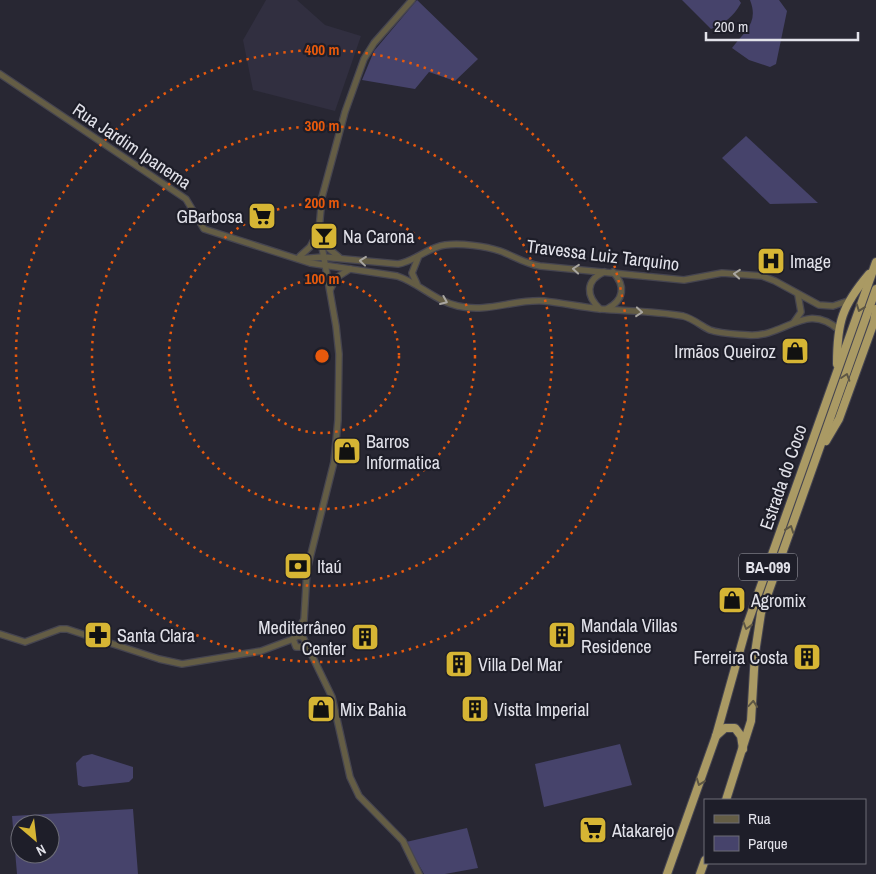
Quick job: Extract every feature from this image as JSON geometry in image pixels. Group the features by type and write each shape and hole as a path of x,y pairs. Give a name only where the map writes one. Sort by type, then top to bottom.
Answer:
{"highway":[{"path":"837,370 839,330 848,301 875,265"},
{"name":"Estrada do Coco","path":"666,874 716,736 747,625 875,265"},
{"path":"876,289 876,298"},
{"name":"Estrada do Coco","path":"726,799 743,752 751,721 755,653 761,613 876,289"},
{"path":"816,458 839,419 874,322 876,309"},
{"path":"716,736 725,728 735,728 741,736 743,752"}],"street":[{"path":"304,641 303,621 307,570 334,462 339,386 336,326 319,230 322,197 345,112 364,59 374,43 412,0"},
{"name":"Rua Jardim Ipanema","path":"0,74 186,199 204,229 324,266"},
{"path":"298,259 308,251 319,230"},
{"path":"320,240 340,258"},
{"name":"Travessa Luiz Tarquino","path":"323,257 393,264 404,263 441,246 454,245 497,250 535,265 604,272 684,280 722,273 762,276 776,281 798,295 824,306 833,306 848,301"},
{"name":"Rua Jardim Ipanema","path":"298,259 323,257"},
{"path":"418,286 412,273 419,257"},
{"path":"386,273 394,271 393,264"},
{"path":"324,266 386,273 404,278 440,300 467,308 488,308 532,300 682,316 713,331 737,334 765,334 806,318 820,318 828,321 839,330"},
{"path":"329,291 336,278 350,269"},
{"path":"604,272 592,280 589,287 591,298 604,309"},
{"path":"604,309 620,299 622,291 621,284 613,272"},
{"path":"792,324 801,312 798,295"},
{"path":"296,647 294,638 303,621"},
{"path":"0,634 25,642 60,629 67,629 182,664 275,647 296,647 314,658"},
{"path":"275,647 300,636 304,641 332,697 350,777 358,796 403,841 419,874"},
{"path":"296,647 304,641"}],"shaded area":[{"path":"266,0 297,0 325,25 361,36 335,111 253,90 243,40"}],"green space":[{"path":"417,0 478,59 455,81 429,72 415,89 362,80 374,51"},
{"path":"682,0 739,0 741,3 728,19 711,29"},
{"path":"750,0 779,0 787,11 776,64 770,67 749,60 732,48 752,21 753,15"},
{"path":"746,136 818,203 770,204 722,158"},
{"path":"620,744 632,785 544,807 535,764"},
{"path":"92,754 133,767 133,778 129,782 83,787 78,785 76,763 83,756"},
{"path":"133,809 138,874 17,874 16,864 60,864 60,814 47,814"},
{"path":"467,828 478,868 445,874 424,874 406,842"}],"place":[{"name":"GBarbosa","path":"262,216"},
{"name":"Na Carona","path":"324,236"},
{"name":"Image","path":"771,261"},
{"name":"Irmãos Queiroz","path":"795,351"},
{"name":"Barros Informatica","path":"347,451"},
{"name":"Itaú","path":"298,566"},
{"name":"Agromix","path":"732,600"},
{"name":"Santa Clara","path":"98,635"},
{"name":"Mandala Villas Residence","path":"562,635"},
{"name":"Mediterrâneo Center","path":"365,637"},
{"name":"Ferreira Costa","path":"807,657"},
{"name":"Villa Del Mar","path":"459,664"},
{"name":"Mix Bahia","path":"321,709"},
{"name":"Vistta Imperial","path":"475,709"},
{"name":"Atakarejo","path":"593,830"}]}
